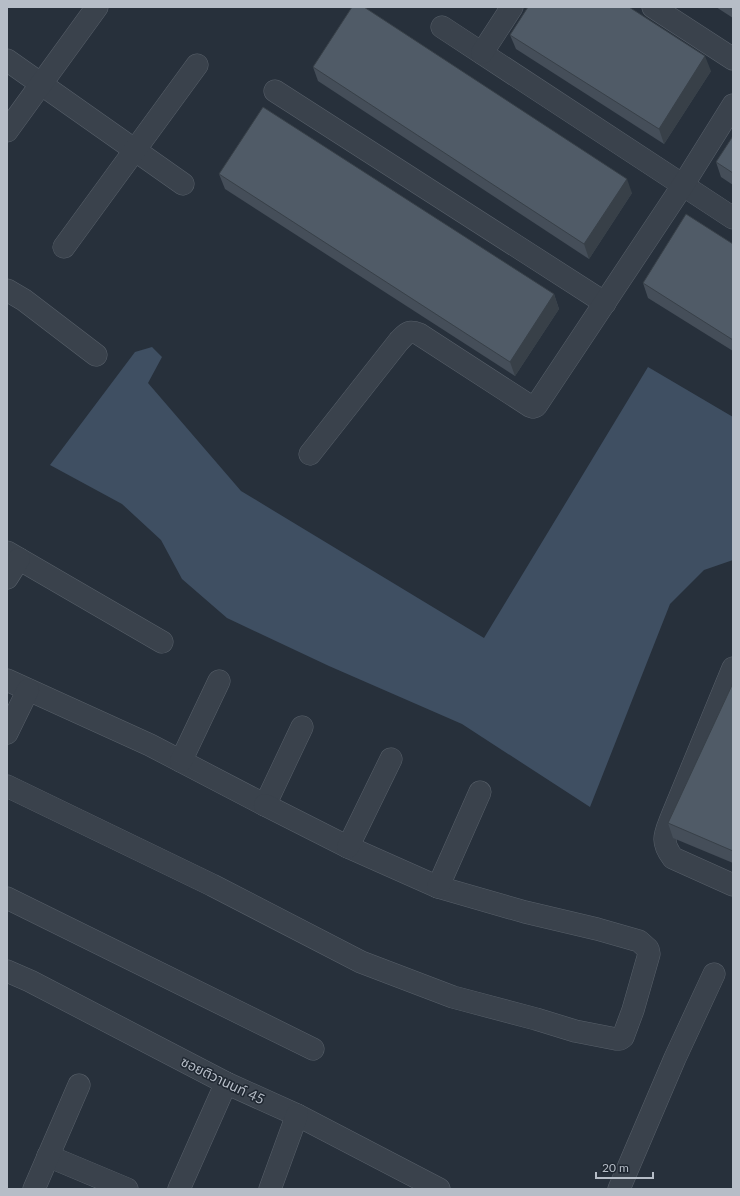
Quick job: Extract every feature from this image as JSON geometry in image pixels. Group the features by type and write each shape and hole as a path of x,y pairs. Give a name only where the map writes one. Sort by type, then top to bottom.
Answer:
{"street":[{"path":"7,131 97,7"},
{"path":"482,53 512,7"},
{"path":"653,7 733,59"},
{"path":"442,27 733,218"},
{"path":"7,60 183,184"},
{"path":"64,247 197,65"},
{"path":"275,91 605,303"},
{"path":"310,454 400,340 408,332 419,334 530,406 536,406 683,185 733,105"},
{"path":"7,290 24,300 96,355"},
{"path":"7,578 13,556 162,642"},
{"path":"733,668 664,838 667,850 673,858 733,885"},
{"path":"7,680 150,745 348,847 438,887 525,912 598,929 639,941 648,949 649,954 633,1010 623,1037 616,1039 576,1031 453,997 361,962 212,885 7,786"},
{"path":"181,761 219,681"},
{"path":"7,733 28,690"},
{"path":"264,804 302,727"},
{"path":"348,847 390,759"},
{"path":"438,887 480,792"},
{"path":"7,898 313,1048"},
{"name":"ซอยติวานนท์ 45","path":"7,971 30,981 226,1083 297,1115 439,1189"},
{"path":"619,1189 675,1058 714,974"},
{"path":"179,1189 226,1083"},
{"path":"34,1189 79,1085"},
{"path":"270,1189 297,1115"},
{"path":"48,1156 127,1189"}],"water":[{"path":"152,347 162,357 148,383 241,491 484,638 648,367 733,417 733,560 704,570 670,604 590,807 462,724 329,666 227,618 182,579 161,540 122,504 50,465 135,352"}],"building":[{"path":"352,7 364,7 627,179 584,244 313,67"},
{"path":"528,7 629,7 705,56 659,129 510,35"},
{"path":"263,107 554,294 510,362 219,174"},
{"path":"733,136 733,173 716,162"},
{"path":"686,214 733,244 733,340 643,283"},
{"path":"733,683 733,851 668,823"}]}
